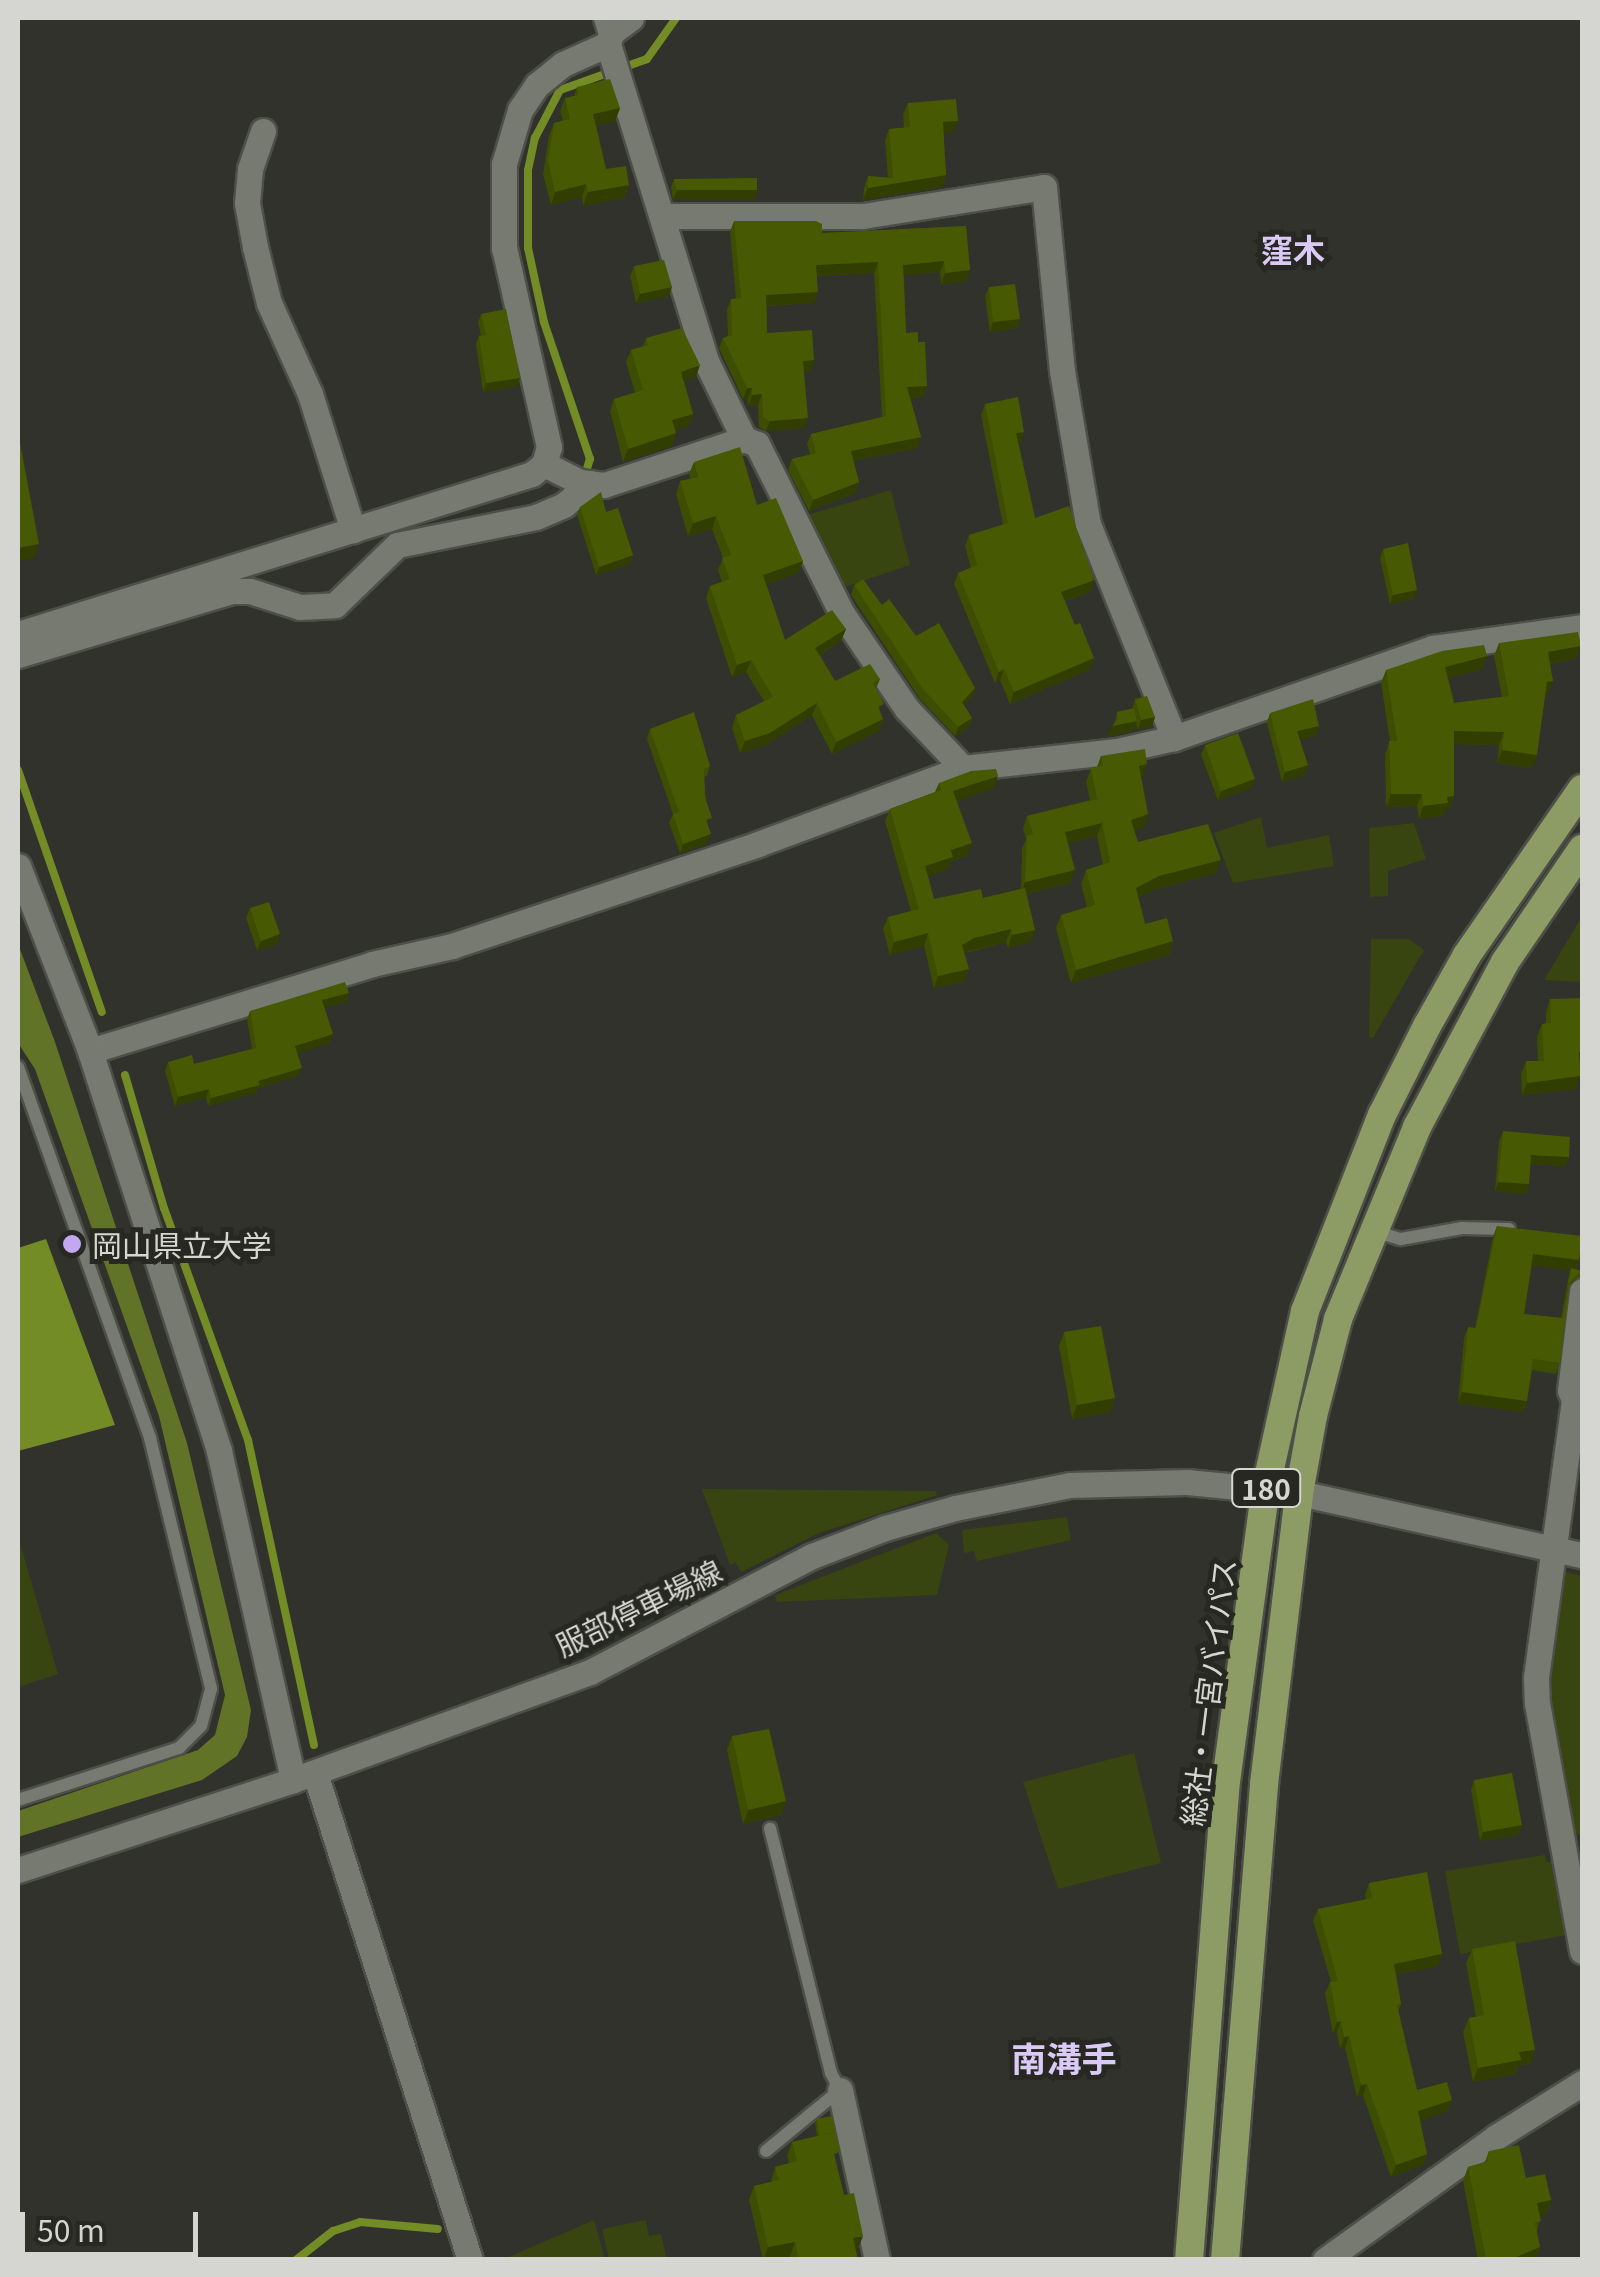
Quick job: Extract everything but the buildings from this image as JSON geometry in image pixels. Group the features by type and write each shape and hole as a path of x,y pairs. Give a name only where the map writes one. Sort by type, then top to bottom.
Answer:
{"highway":[{"name":"総社・一宮バイパス","path":"1189,2260 1225,1789 1266,1487 1305,1312 1382,1115 1467,955 1582,789"},
{"name":"180","path":"1226,2260 1264,1784 1299,1492 1338,1319 1457,1045 1505,962 1580,857"}],"street":[{"path":"18,655 229,582 353,530 532,474 544,464 549,447 504,248 504,164 520,110 538,85 563,64 615,42 706,362 744,439"},
{"path":"263,130 248,186 255,247 268,303 320,420 353,530"},
{"path":"663,216 864,216 1044,187 1062,371 1088,524 1174,738"},
{"path":"544,464 581,481 604,485 744,439 757,444 840,612 907,709 963,768"},
{"path":"18,634 229,582 300,607 335,606 397,545 536,517 564,504 581,481"},
{"path":"90,1050 372,964 452,946 758,844 963,768 1118,750 1174,738 1433,648 1582,627"},
{"path":"18,866 90,1050 219,1451 304,1777 470,2260"},
{"path":"1582,1291 1570,1390 1574,1400 1536,1704 1573,1847 1582,1950"},
{"name":"服部停車場線","path":"18,1870 304,1777 590,1672 812,1556 885,1528 955,1508 1070,1485 1187,1482 1266,1487 1582,1554"},
{"path":"1325,2260 1496,2136 1582,2083"},
{"path":"840,2090 877,2260"}],"lane":[{"path":"18,1067 150,1438 211,1689 201,1726 179,1748 18,1800"},
{"path":"1374,1232 1400,1239 1462,1228 1525,1230"},
{"path":"766,2151 840,2090 831,2072 770,1829"}],"shaded area":[{"path":"891,490 910,565 836,590 804,516"},
{"path":"1261,817 1267,848 1329,835 1334,866 1233,883 1214,833"},
{"path":"1414,823 1426,859 1388,871 1388,896 1370,897 1369,828"},
{"path":"1581,918 1582,982 1544,980"},
{"path":"1371,939 1409,939 1424,950 1373,1038 1369,1037"},
{"path":"18,944 55,1042 187,1443 251,1710 247,1737 237,1756 202,1780 18,1837 18,1811 198,1750 215,1735 225,1695 159,1416 35,1069 18,1043"},
{"path":"46,1239 115,1425 18,1451 18,1248"},
{"path":"702,1489 936,1491 937,1495 819,1533 741,1572 735,1562 730,1565"},
{"path":"1067,1517 1071,1540 977,1561 974,1551 964,1553 962,1530"},
{"path":"936,1533 949,1545 937,1595 777,1602 775,1595"},
{"path":"18,1536 58,1674 18,1687"},
{"path":"1566,1572 1582,1576 1582,1834 1570,1836 1547,1696 1557,1584 1563,1585"},
{"path":"1134,1753 1161,1863 1058,1889 1023,1782"},
{"path":"1545,1855 1546,1862 1555,1862 1567,1935 1460,1954 1445,1871"},
{"path":"594,2220 605,2259 504,2259"},
{"path":"646,2220 649,2236 661,2234 667,2259 609,2259 602,2229"}],"waterway":[{"path":"585,475 590,459 544,322 528,248 528,170 535,138 560,90 647,59 676,18"},
{"path":"18,770 102,1012"},
{"path":"125,1075 164,1208 248,1440 314,1745"},
{"path":"296,2260 333,2231 360,2222 438,2229"}],"place":[{"name":"岡山県立大学","path":"72,1244"}],"district":[{"name":"窪木","path":"1293,248"},
{"name":"南溝手","path":"1064,2057"}]}
